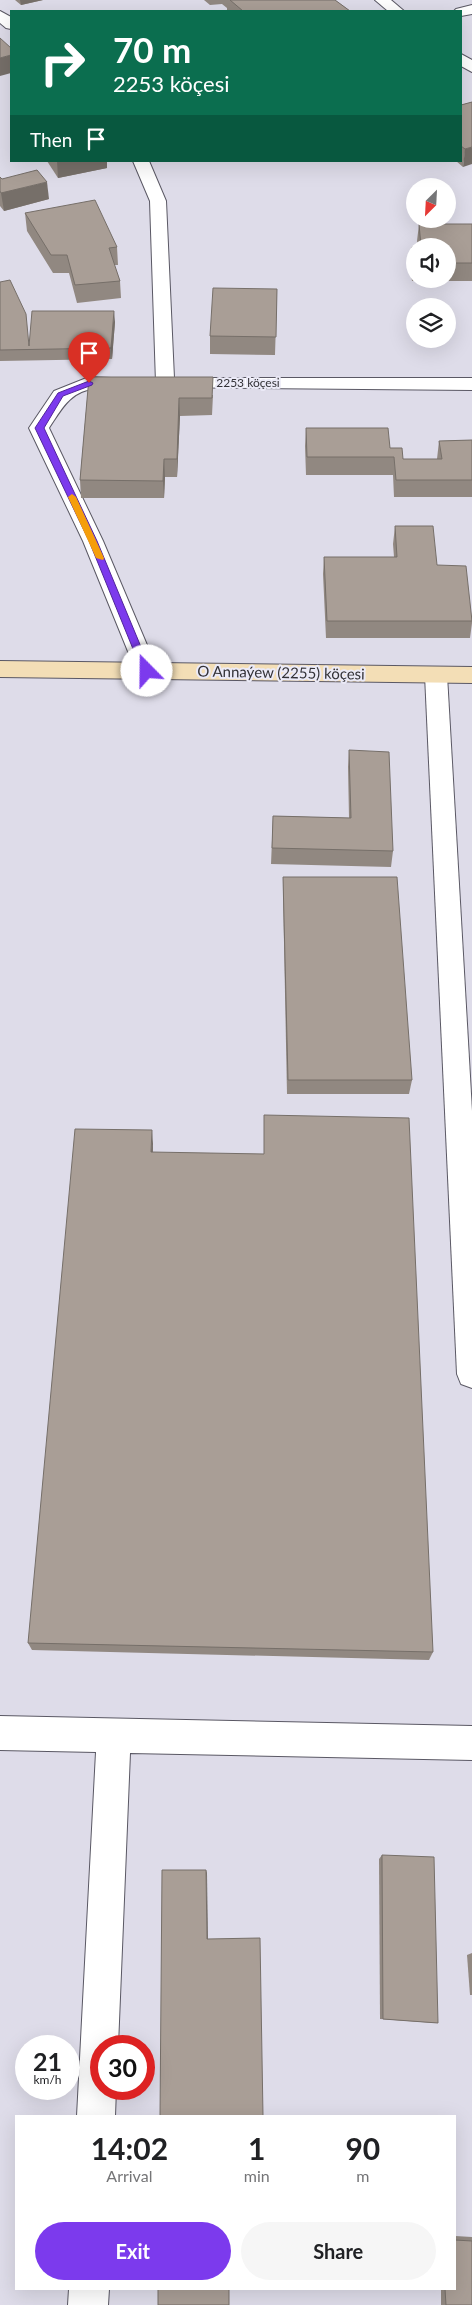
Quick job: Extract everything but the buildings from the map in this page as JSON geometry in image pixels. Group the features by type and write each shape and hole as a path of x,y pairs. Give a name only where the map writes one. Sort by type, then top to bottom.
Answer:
{"main road":[{"name":"O Annaýew (2255) köçesi","path":"0,669 472,675"}],"street":[{"path":"382,0 396,10"},
{"path":"0,15 10,24"},
{"path":"141,162 158,201 165,383"},
{"name":"2253 köçesi","path":"147,671 93,541 40,428 60,395 89,383 472,384"},
{"path":"436,675 468,1219 472,1374"},
{"path":"0,1733 472,1742"},
{"path":"96,2115 114,1736"},
{"path":"88,2290 88,2305"}],"slow traffic":[{"path":"72,497 100,558"}],"route":[{"path":"89,383 60,395 40,428 93,541 147,671"}]}
